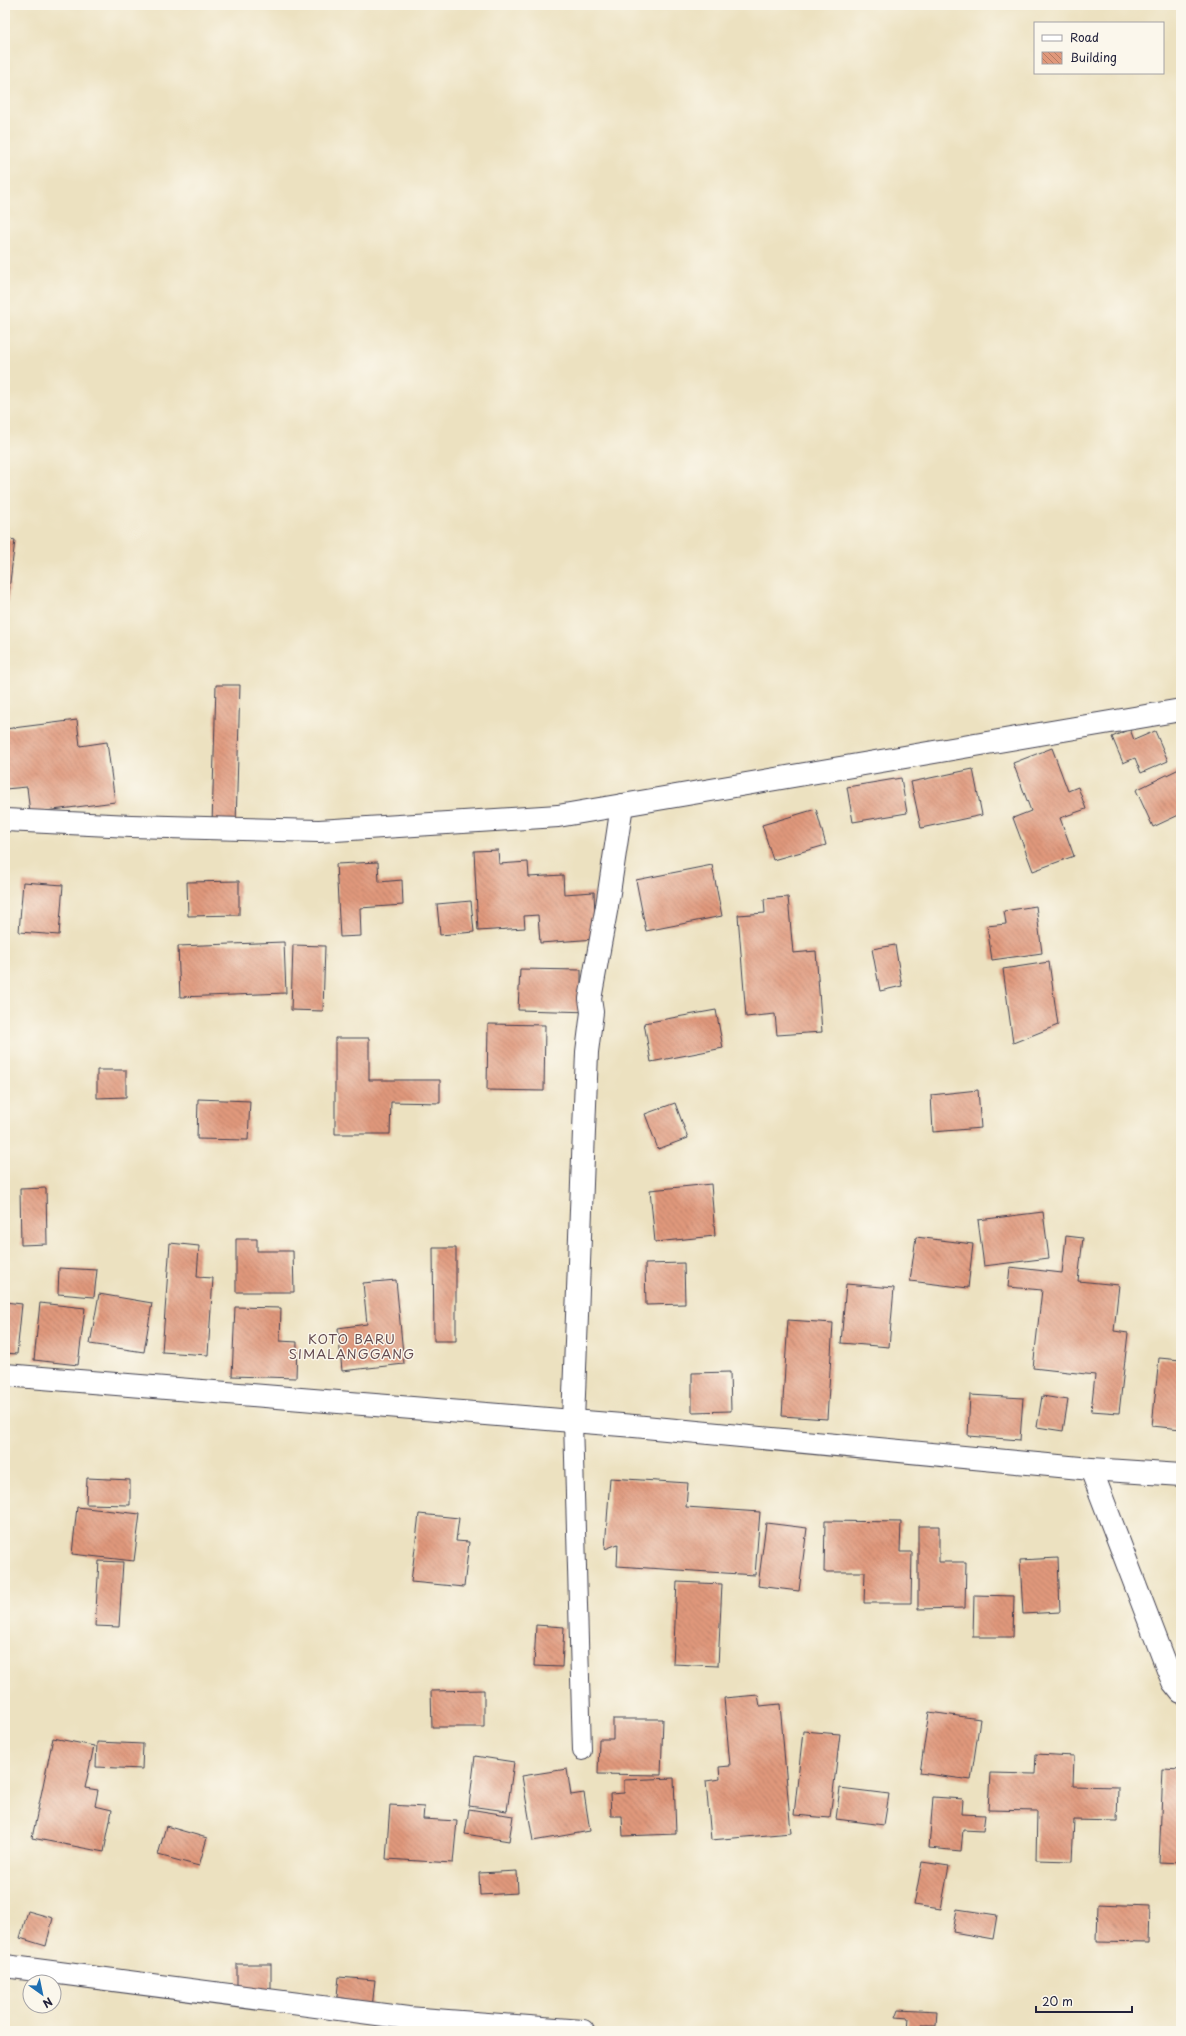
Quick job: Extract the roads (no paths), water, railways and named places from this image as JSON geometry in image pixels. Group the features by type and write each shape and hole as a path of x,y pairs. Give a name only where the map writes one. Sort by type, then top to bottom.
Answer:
{"street":[{"path":"5,820 131,826 319,830 558,816 1181,710"},
{"path":"573,1421 587,1060 592,1012 590,999 607,906 622,805"},
{"path":"5,1375 573,1421 1091,1469 1181,1475"},
{"path":"1091,1469 1168,1670 1173,1682 1181,1692"},
{"path":"5,1966 408,2018 583,2031"}],"lane":[{"path":"573,1421 582,1751"}],"district":[{"name":"KOTO BARU SIMALANGGANG","path":"352,1346"}]}
